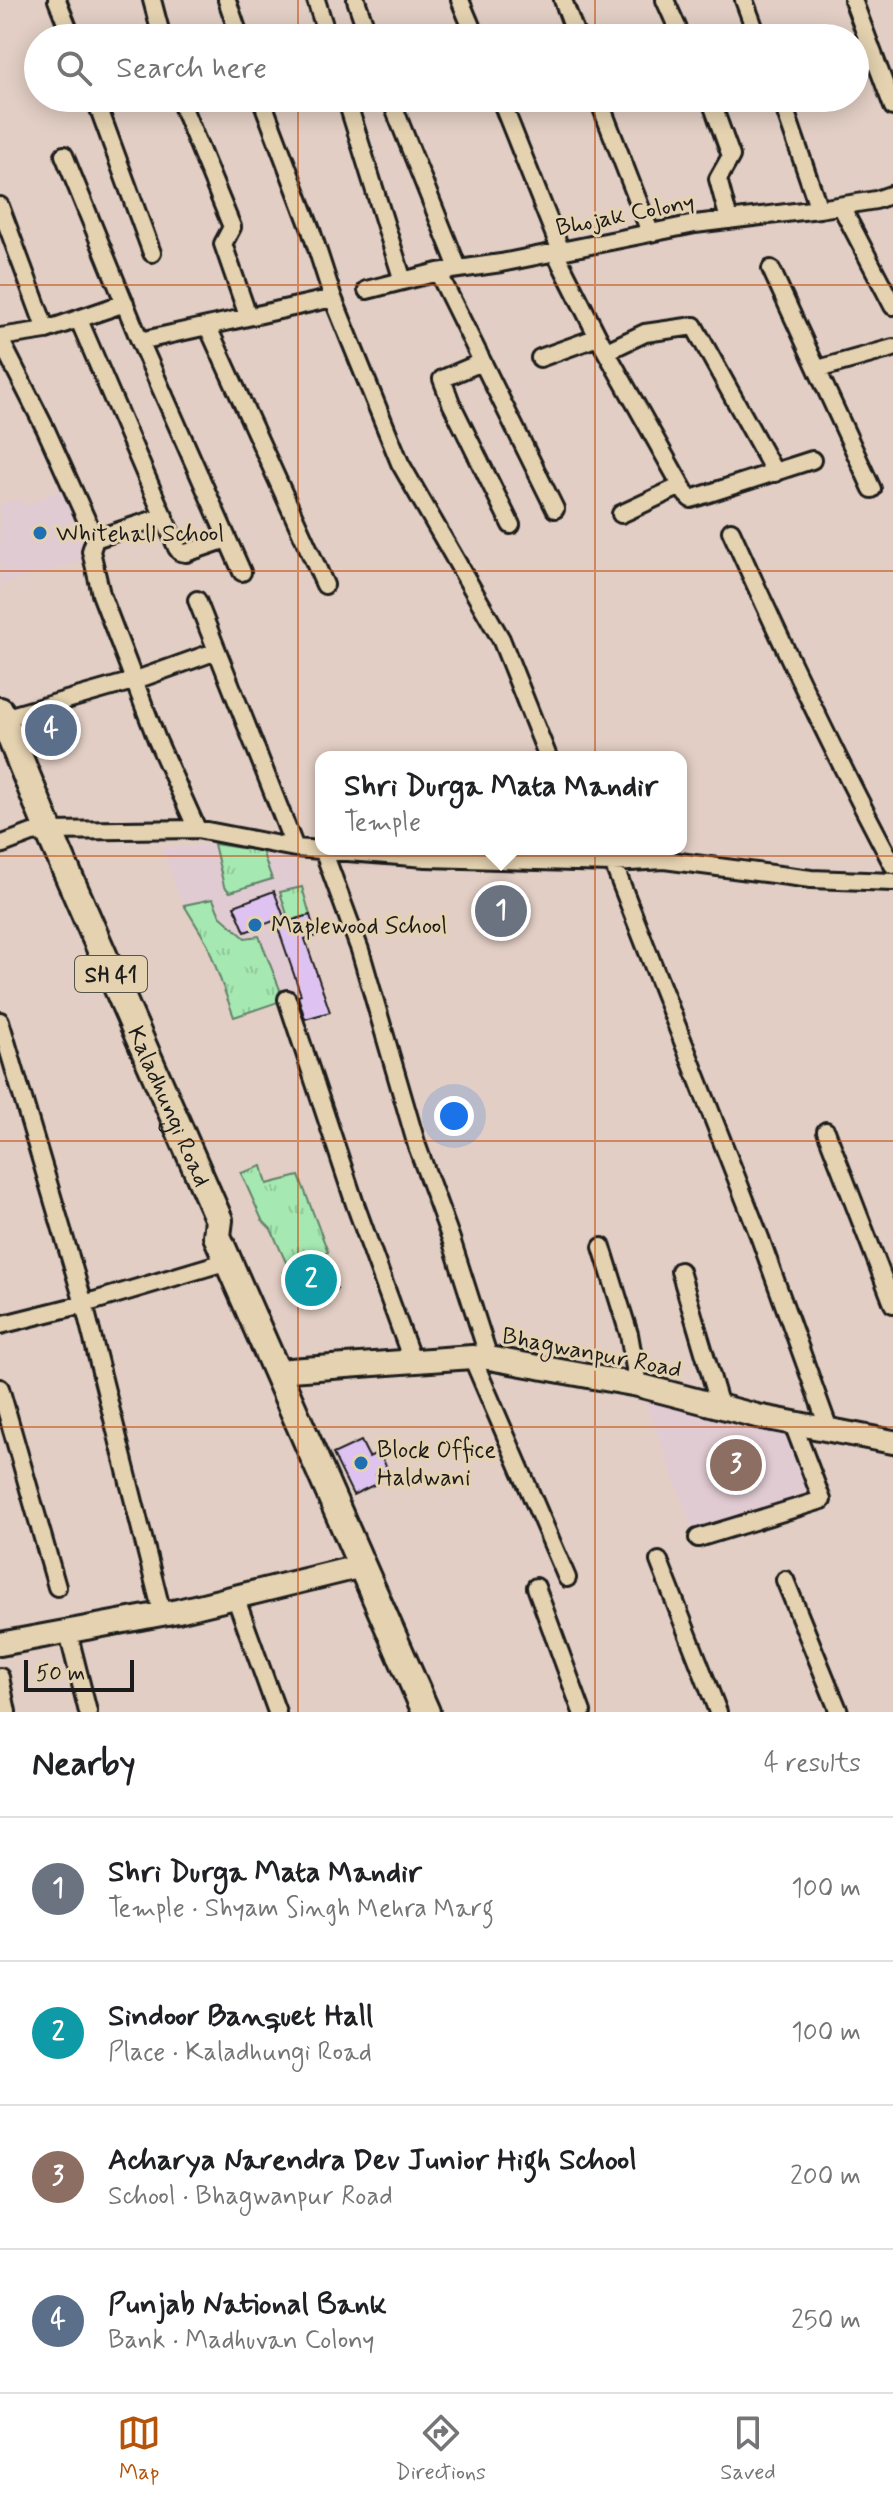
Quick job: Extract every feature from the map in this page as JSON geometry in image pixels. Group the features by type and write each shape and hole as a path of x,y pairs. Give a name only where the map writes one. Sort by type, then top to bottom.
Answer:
{"main road":[{"name":"Kaladhungi Road","path":"1,716 40,832"},
{"name":"Kaladhungi Road","path":"0,756 40,832 110,993 219,1220 217,1236 426,1712"}],"street":[{"path":"57,0 66,24"},
{"path":"152,0 158,24"},
{"path":"227,0 235,24"},
{"path":"316,0 324,24"},
{"path":"356,0 364,24"},
{"path":"460,0 470,24"},
{"path":"563,0 572,24"},
{"path":"665,0 676,24"},
{"path":"744,0 753,24"},
{"path":"853,0 862,24"},
{"path":"869,43 893,107"},
{"path":"100,112 152,253"},
{"path":"185,112 232,227 223,244 248,316"},
{"path":"266,112 333,298 400,463 501,639 546,751"},
{"path":"350,112 403,281"},
{"path":"396,112 458,268"},
{"path":"505,112 558,252 602,344 691,499 812,460"},
{"path":"603,112 650,232"},
{"path":"715,112 731,156 718,179 729,220"},
{"path":"786,112 819,209"},
{"path":"64,155 140,341 242,572"},
{"name":"Bhojak Colony","path":"367,290 438,272 558,252 650,232 841,206 893,194"},
{"path":"0,206 46,330"},
{"path":"841,206 891,297"},
{"path":"771,269 872,489"},
{"path":"438,272 555,509"},
{"path":"140,341 333,298"},
{"path":"125,303 46,330 0,338 95,539 91,551 101,594 133,681 197,829"},
{"path":"79,320 180,552 186,553 227,539"},
{"path":"540,358 645,333 694,326 775,473"},
{"path":"208,327 325,585"},
{"path":"818,369 893,348"},
{"path":"482,362 442,379 511,525"},
{"path":"621,514 681,486"},
{"path":"95,539 164,516"},
{"path":"731,531 856,797 893,865"},
{"path":"197,600 295,848"},
{"path":"1,716 133,681 217,651"},
{"path":"0,845 40,832 197,829 315,849"},
{"path":"325,855 360,950 417,1146 451,1239 481,1358 567,1578"},
{"path":"395,855 481,861 588,856 613,863 664,860 811,879 893,882"},
{"path":"613,863 760,1238 830,1432"},
{"path":"287,999 355,1204 413,1363"},
{"path":"0,1021 84,1304 159,1601"},
{"path":"826,1131 893,1304"},
{"path":"602,1247 629,1334 638,1385"},
{"path":"0,1325 84,1304 228,1261"},
{"path":"680,1271 720,1406"},
{"name":"Bhagwanpur Road","path":"276,1371 481,1358 638,1385 793,1424 893,1442"},
{"path":"0,1388 57,1587"},
{"path":"698,1538 822,1500 793,1424"},
{"path":"659,1561 718,1712"},
{"path":"0,1644 236,1599 362,1566"},
{"path":"785,1580 839,1712"},
{"path":"536,1587 582,1712"},
{"path":"236,1599 277,1712"},
{"path":"68,1632 88,1712"},
{"path":"0,1677 7,1712"}],"shaded area":[{"name":"Whitehall School","path":"65,488 90,559 0,585 0,504 21,499 24,506"},
{"name":"Maplewood School","path":"214,844 250,848 294,859 316,936 305,940 330,1012 300,1021 290,998 234,1017 207,943 178,894 162,849"},
{"path":"642,1394 791,1432 816,1497 695,1536"}],"green space":[{"path":"214,844 262,851 272,879 230,892 224,886"},
{"path":"302,887 310,915 289,921 280,892"},
{"path":"213,899 220,916 245,938 259,936 284,1000 234,1017 207,943 184,905"},
{"path":"262,1166 267,1184 299,1176 328,1252 289,1269 241,1173"}],"building":[{"path":"274,891 284,917 245,932 234,906"},
{"path":"310,915 316,936 305,939 330,1012 305,1019 298,996 301,995 277,925"},
{"path":"322,1255 337,1289 299,1306 284,1272"},
{"name":"Block Office Haldwani","path":"361,1441 369,1457 379,1452 388,1470 376,1475 380,1482 353,1495 333,1454"}],"place":[{"name":"Whitehall School","path":"40,533"},
{"name":"Punjab National Bank","path":"51,730"},
{"name":"Shri Durga Mata Mandir","path":"501,911"},
{"name":"Maplewood School","path":"255,925"},
{"name":"Sindoor Banquet Hall","path":"311,1280"},
{"name":"Block Office Haldwani","path":"361,1463"},
{"name":"Acharya Narendra Dev Junior High School","path":"736,1465"}]}
